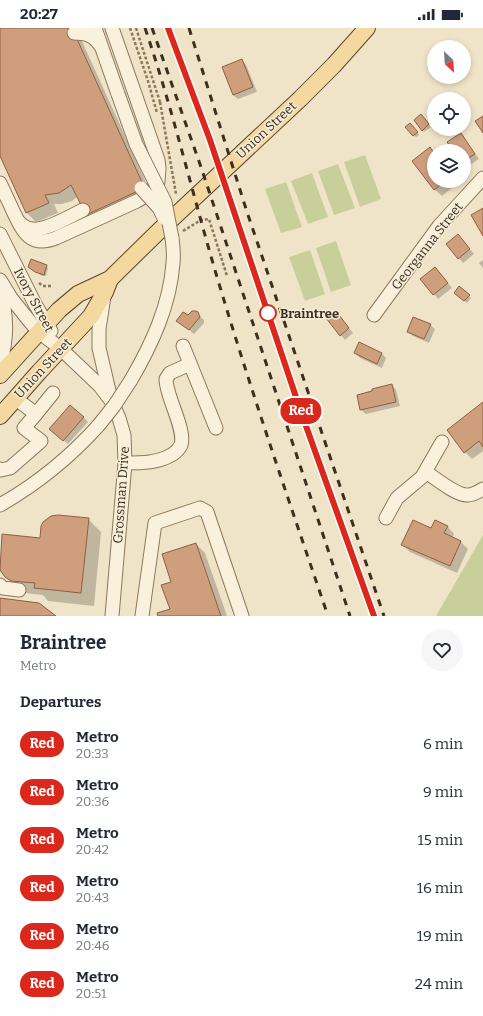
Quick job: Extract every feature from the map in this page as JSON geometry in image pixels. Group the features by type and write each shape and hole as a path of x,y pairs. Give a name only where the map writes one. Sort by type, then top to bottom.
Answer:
{"main road":[{"name":"Union Street","path":"0,416 60,348 91,316 108,285 160,229 318,82 367,28"},
{"name":"Union Street","path":"0,376 59,310 78,294 108,285"}],"street":[{"path":"0,505 31,486 54,469 98,426 114,406 131,380 153,338 164,310 170,285 173,262 172,238 165,202 134,139 95,28"},
{"path":"0,183 21,228 29,238 39,242 50,240 137,201 149,194 158,182 159,168 156,155 112,28"},
{"path":"74,33 82,33 92,36 102,50"},
{"name":"Georganna Street","path":"374,315 439,226 483,178"},
{"path":"141,188 159,208 172,238"},
{"path":"17,221 27,228 38,229 51,225 83,210"},
{"name":"Ivory Street","path":"0,234 43,328 60,348"},
{"name":"Ivory Street","path":"0,280 23,315 43,328"},
{"path":"108,285 99,329 99,348 112,402"},
{"path":"0,289 5,309 7,328 5,348 0,364"},
{"path":"183,346 216,428"},
{"name":"Grossman Drive","path":"60,348 100,386 112,402 119,418 124,436 125,463 112,616"},
{"path":"125,463 145,463 158,460 170,456 178,449 181,442 180,433 167,388 166,379 170,373 190,364"},
{"path":"0,469 10,468 41,441 24,428 53,394"},
{"path":"15,398 36,414"},
{"path":"386,518 397,498 418,481 426,472 442,442"},
{"path":"426,472 454,491 464,495 474,494 483,489"},
{"path":"142,616 155,523 200,508 207,512 242,616"},
{"path":"0,585 3,588 20,590"}],"path":[{"path":"130,28 148,81 154,104"},
{"path":"136,28 160,102 178,201"},
{"path":"183,230 201,220 209,219 227,276"}],"green space":[{"path":"365,155 381,199 360,207 344,162"},
{"path":"338,164 355,208 334,215 318,171"},
{"path":"312,173 328,217 308,224 291,181"},
{"path":"286,182 302,227 281,233 265,189"},
{"path":"336,241 351,285 331,292 316,248"},
{"path":"310,250 325,294 305,301 289,257"},
{"path":"483,535 483,616 436,616"}],"building":[{"path":"0,28 72,28 141,180 142,183 136,192 86,215 71,185 59,193 45,195 49,203 26,213 0,156"},
{"path":"242,59 253,87 233,95 222,67"},
{"path":"421,114 427,122 427,126 422,131 414,120"},
{"path":"483,116 483,133 475,121"},
{"path":"410,123 418,132 413,136 405,127"},
{"path":"456,136 463,136 468,144 448,144 447,142"},
{"path":"471,148 475,154 471,157"},
{"path":"427,149 427,181 412,161"},
{"path":"483,208 483,236 471,215"},
{"path":"458,234 470,249 458,259 446,244"},
{"path":"31,259 47,265 44,275 35,272 28,267"},
{"path":"435,267 448,283 433,295 420,279"},
{"path":"459,286 470,295 464,301 454,293"},
{"path":"192,311 198,312 200,317 189,330 176,321 183,312 188,315"},
{"path":"336,311 349,328 340,336 326,318"},
{"path":"413,317 431,324 424,339 407,332"},
{"path":"359,342 382,353 377,364 354,353"},
{"path":"392,384 396,402 360,410 357,395 372,391 372,389"},
{"path":"483,402 483,447 479,441 464,453 447,430"},
{"path":"70,405 84,417 63,441 49,429"},
{"path":"58,515 89,518 81,593 34,588 35,583 11,581 5,577 0,570 2,534 40,538 41,526 43,522 51,516"},
{"path":"413,520 431,528 435,520 448,526 444,533 461,541 450,566 401,545"},
{"path":"196,543 221,616 158,616 157,613 170,609 161,585 171,582 162,554"},
{"path":"0,598 39,603 56,616 0,616"}],"railway":[{"path":"145,28 233,328 272,452 328,616"},
{"path":"152,28 201,167 350,616"},
{"path":"168,28 205,126 301,412 374,616"},
{"path":"189,28 247,212 384,616"}],"metro line":[{"name":"Red","path":"168,28 210,140 301,412 374,616"}],"place":[{"name":"Braintree","path":"268,313"}]}
